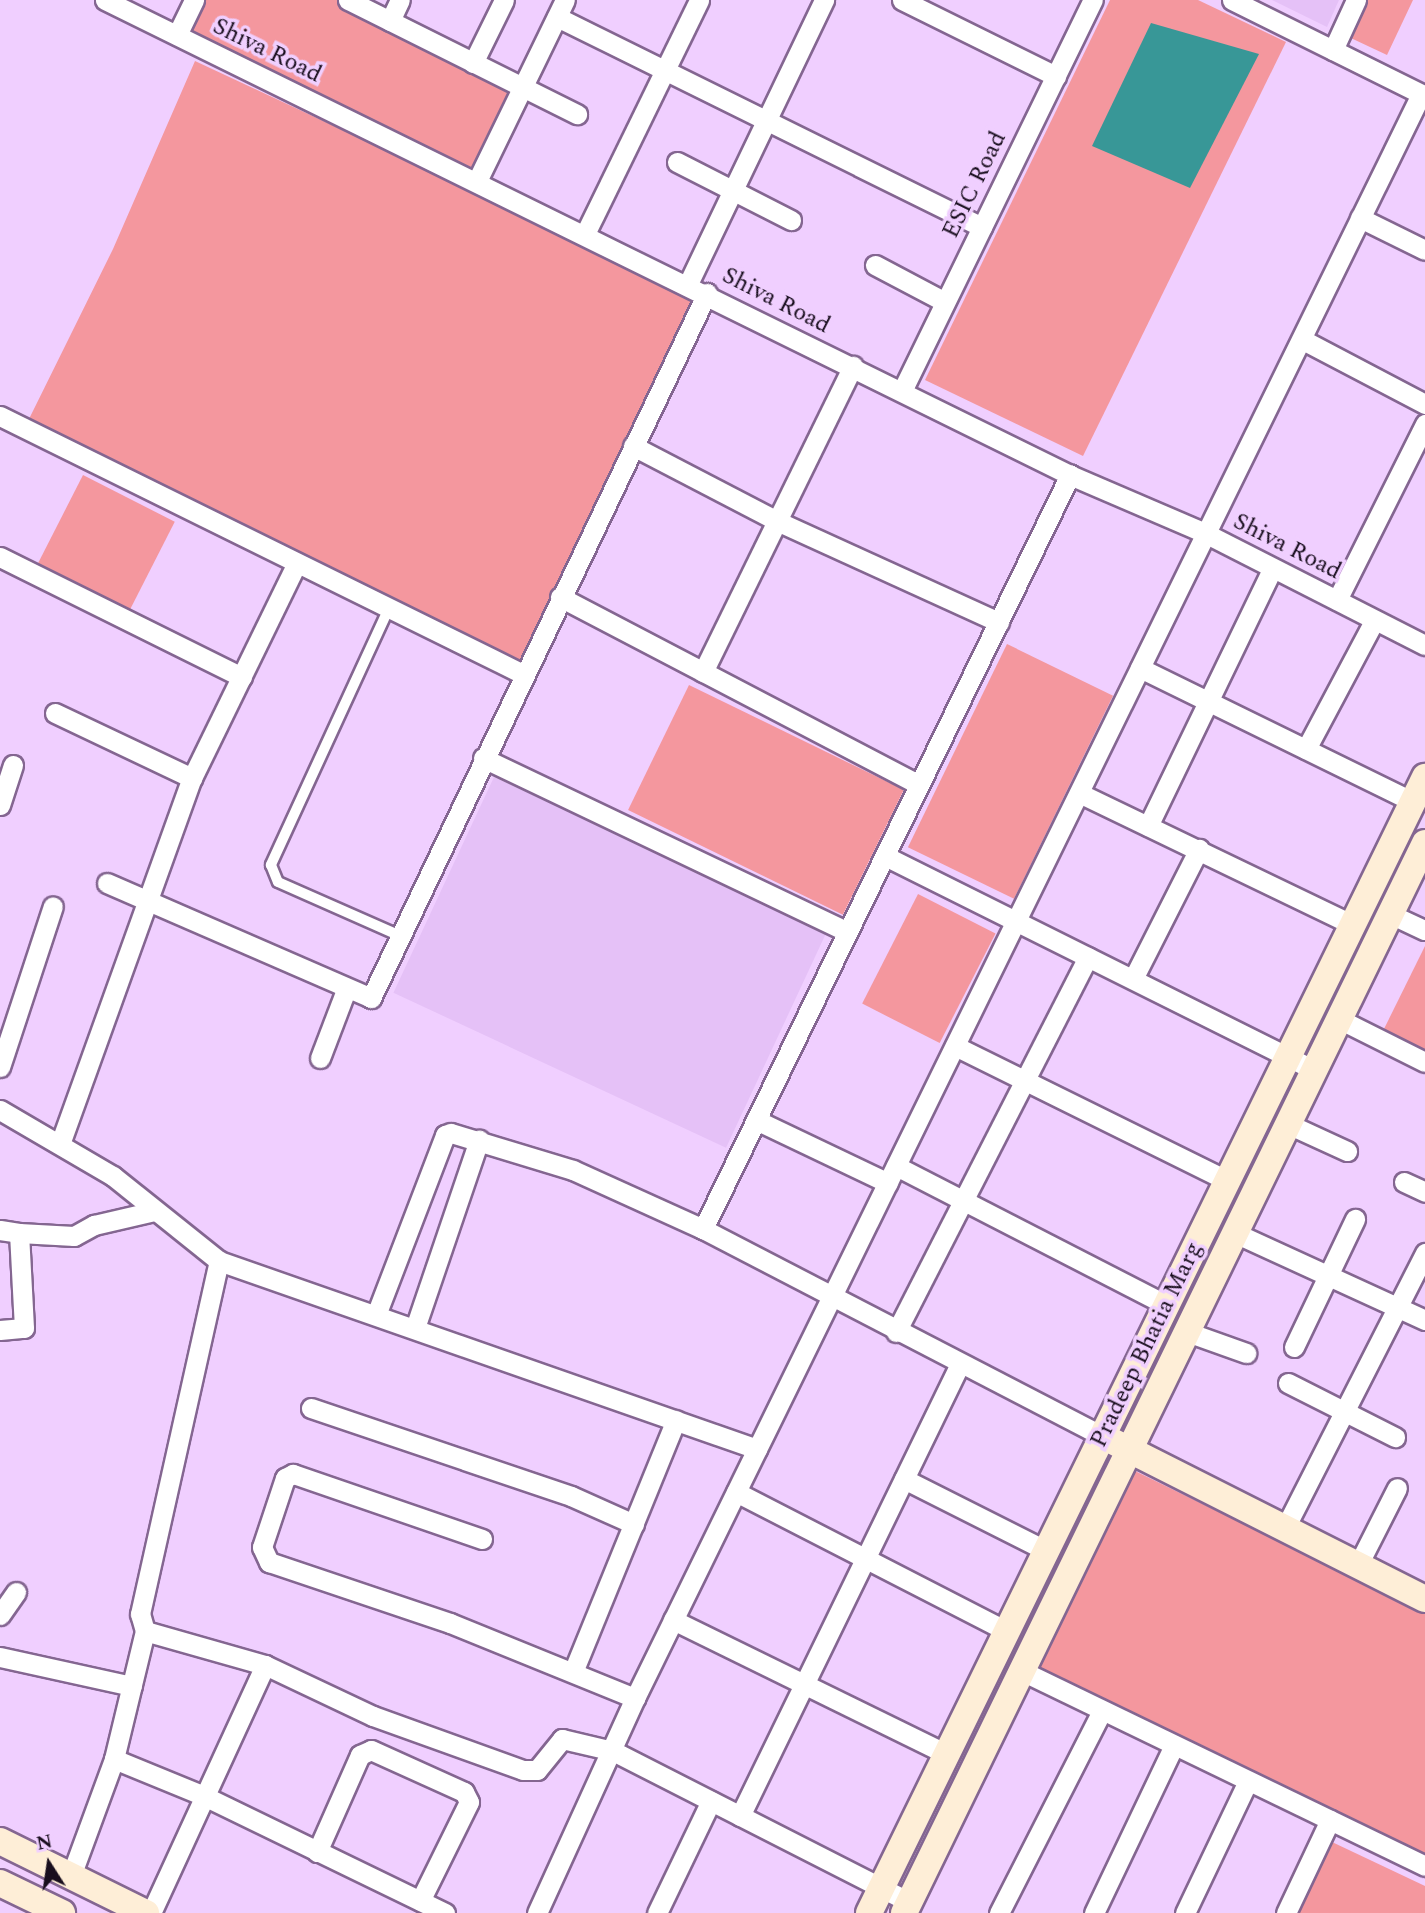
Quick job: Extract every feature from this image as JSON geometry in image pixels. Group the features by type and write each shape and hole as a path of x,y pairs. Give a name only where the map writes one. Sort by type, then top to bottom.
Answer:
{"street":[{"name":"Shiva Road","path":"105,0 707,293 1070,475 1205,533 1337,600 1373,622 1425,645"},
{"path":"177,35 194,0"},
{"path":"348,0 576,114"},
{"path":"390,21 400,0"},
{"path":"473,63 504,0"},
{"path":"585,234 699,0"},
{"path":"688,284 824,0"},
{"path":"902,0 1056,76"},
{"name":"ESIC Road","path":"902,391 1093,0"},
{"path":"537,1913 673,1620 1205,533 1423,95 1232,0"},
{"path":"1333,50 1356,0"},
{"path":"477,181 561,8 665,70 982,227"},
{"path":"677,162 791,220"},
{"path":"1360,218 1425,250"},
{"path":"874,265 945,302"},
{"path":"107,883 346,990 371,998 397,935 707,293"},
{"path":"1303,340 1425,404"},
{"path":"703,672 852,366"},
{"path":"0,416 523,674"},
{"path":"1337,600 1425,424"},
{"path":"633,446 777,521 999,622"},
{"path":"703,1229 1070,475"},
{"path":"0,557 242,677"},
{"path":"60,1144 192,778 297,563"},
{"path":"1148,826 1272,569"},
{"path":"560,597 919,785"},
{"path":"1306,750 1373,622"},
{"path":"1140,668 1413,802"},
{"path":"55,713 192,778"},
{"path":"483,758 848,933"},
{"path":"0,805 13,765"},
{"name":"Pradeep Bhatia Marg","path":"869,1913 1425,777"},
{"path":"1079,793 1353,925"},
{"name":"Pradeep Bhatia Marg","path":"906,1908 1425,843"},
{"path":"1133,979 1199,849"},
{"path":"885,856 1314,1070"},
{"path":"0,1067 53,906"},
{"path":"1390,914 1425,930"},
{"path":"896,1332 1088,957"},
{"path":"320,1058 346,990"},
{"path":"1339,1019 1425,1062"},
{"path":"955,1046 1228,1181"},
{"path":"0,1110 113,1176 219,1261 757,1449"},
{"path":"757,1120 892,1174 965,1198 1167,1305"},
{"path":"1288,1124 1347,1151"},
{"path":"376,1315 445,1135 479,1140 573,1170 703,1229 896,1332 1425,1599"},
{"path":"415,1328 479,1140"},
{"path":"1404,1182 1425,1192"},
{"path":"0,1331 24,1328 9,1232 74,1236 94,1225 154,1211"},
{"path":"1294,1346 1355,1219"},
{"path":"1235,1233 1425,1320"},
{"path":"1285,1528 1425,1253"},
{"path":"71,1876 114,1759 132,1686 145,1631 140,1614 219,1261"},
{"path":"1187,1332 1246,1353"},
{"path":"740,1816 960,1364"},
{"path":"1289,1383 1395,1437"},
{"path":"311,1408 571,1496 634,1524"},
{"path":"573,1672 676,1420"},
{"path":"482,1539 293,1474 285,1478 262,1547 269,1562 450,1623 635,1698"},
{"path":"904,1479 1046,1551"},
{"path":"1357,1565 1397,1488"},
{"path":"736,1492 1007,1631"},
{"path":"0,1615 16,1592"},
{"path":"673,1620 947,1754"},
{"path":"145,1631 265,1665 373,1716 523,1770 537,1770 562,1739 613,1751 881,1889 906,1908"},
{"path":"0,1657 132,1686"},
{"path":"0,1841 149,1913 265,1665"},
{"path":"1022,1671 1425,1866"},
{"path":"999,1913 1102,1711"},
{"path":"1094,1913 1174,1745"},
{"path":"317,1852 360,1755 371,1750 464,1793 468,1802 420,1901"},
{"path":"114,1759 204,1796 445,1913"},
{"path":"1185,1913 1248,1781"},
{"path":"657,1913 711,1801"},
{"path":"1286,1913 1330,1820"},
{"path":"0,1882 62,1913"}],"lane":[{"path":"389,608 271,866 278,881 397,935"}],"shaded area":[{"path":"194,0 348,0 522,88 477,181 177,35"},
{"path":"1110,0 1198,0 1286,42 1083,456 925,380"},
{"path":"1272,0 1339,0 1327,27"},
{"path":"1353,0 1413,0 1387,55 1338,32"},
{"path":"1151,23 1259,54 1190,188 1092,146"},
{"path":"195,61 697,296 520,662 29,419 113,249"},
{"path":"83,475 175,522 128,614 36,567"},
{"path":"1007,644 1113,696 1014,899 908,847"},
{"path":"689,685 904,790 843,915 628,810"},
{"path":"494,777 827,932 726,1148 393,993"},
{"path":"918,894 996,933 940,1043 862,1004"},
{"path":"1425,946 1425,1056 1381,1035"},
{"path":"1133,1470 1425,1613 1425,1854 1026,1662"},
{"path":"1332,1842 1425,1886 1425,1913 1297,1913"}]}
